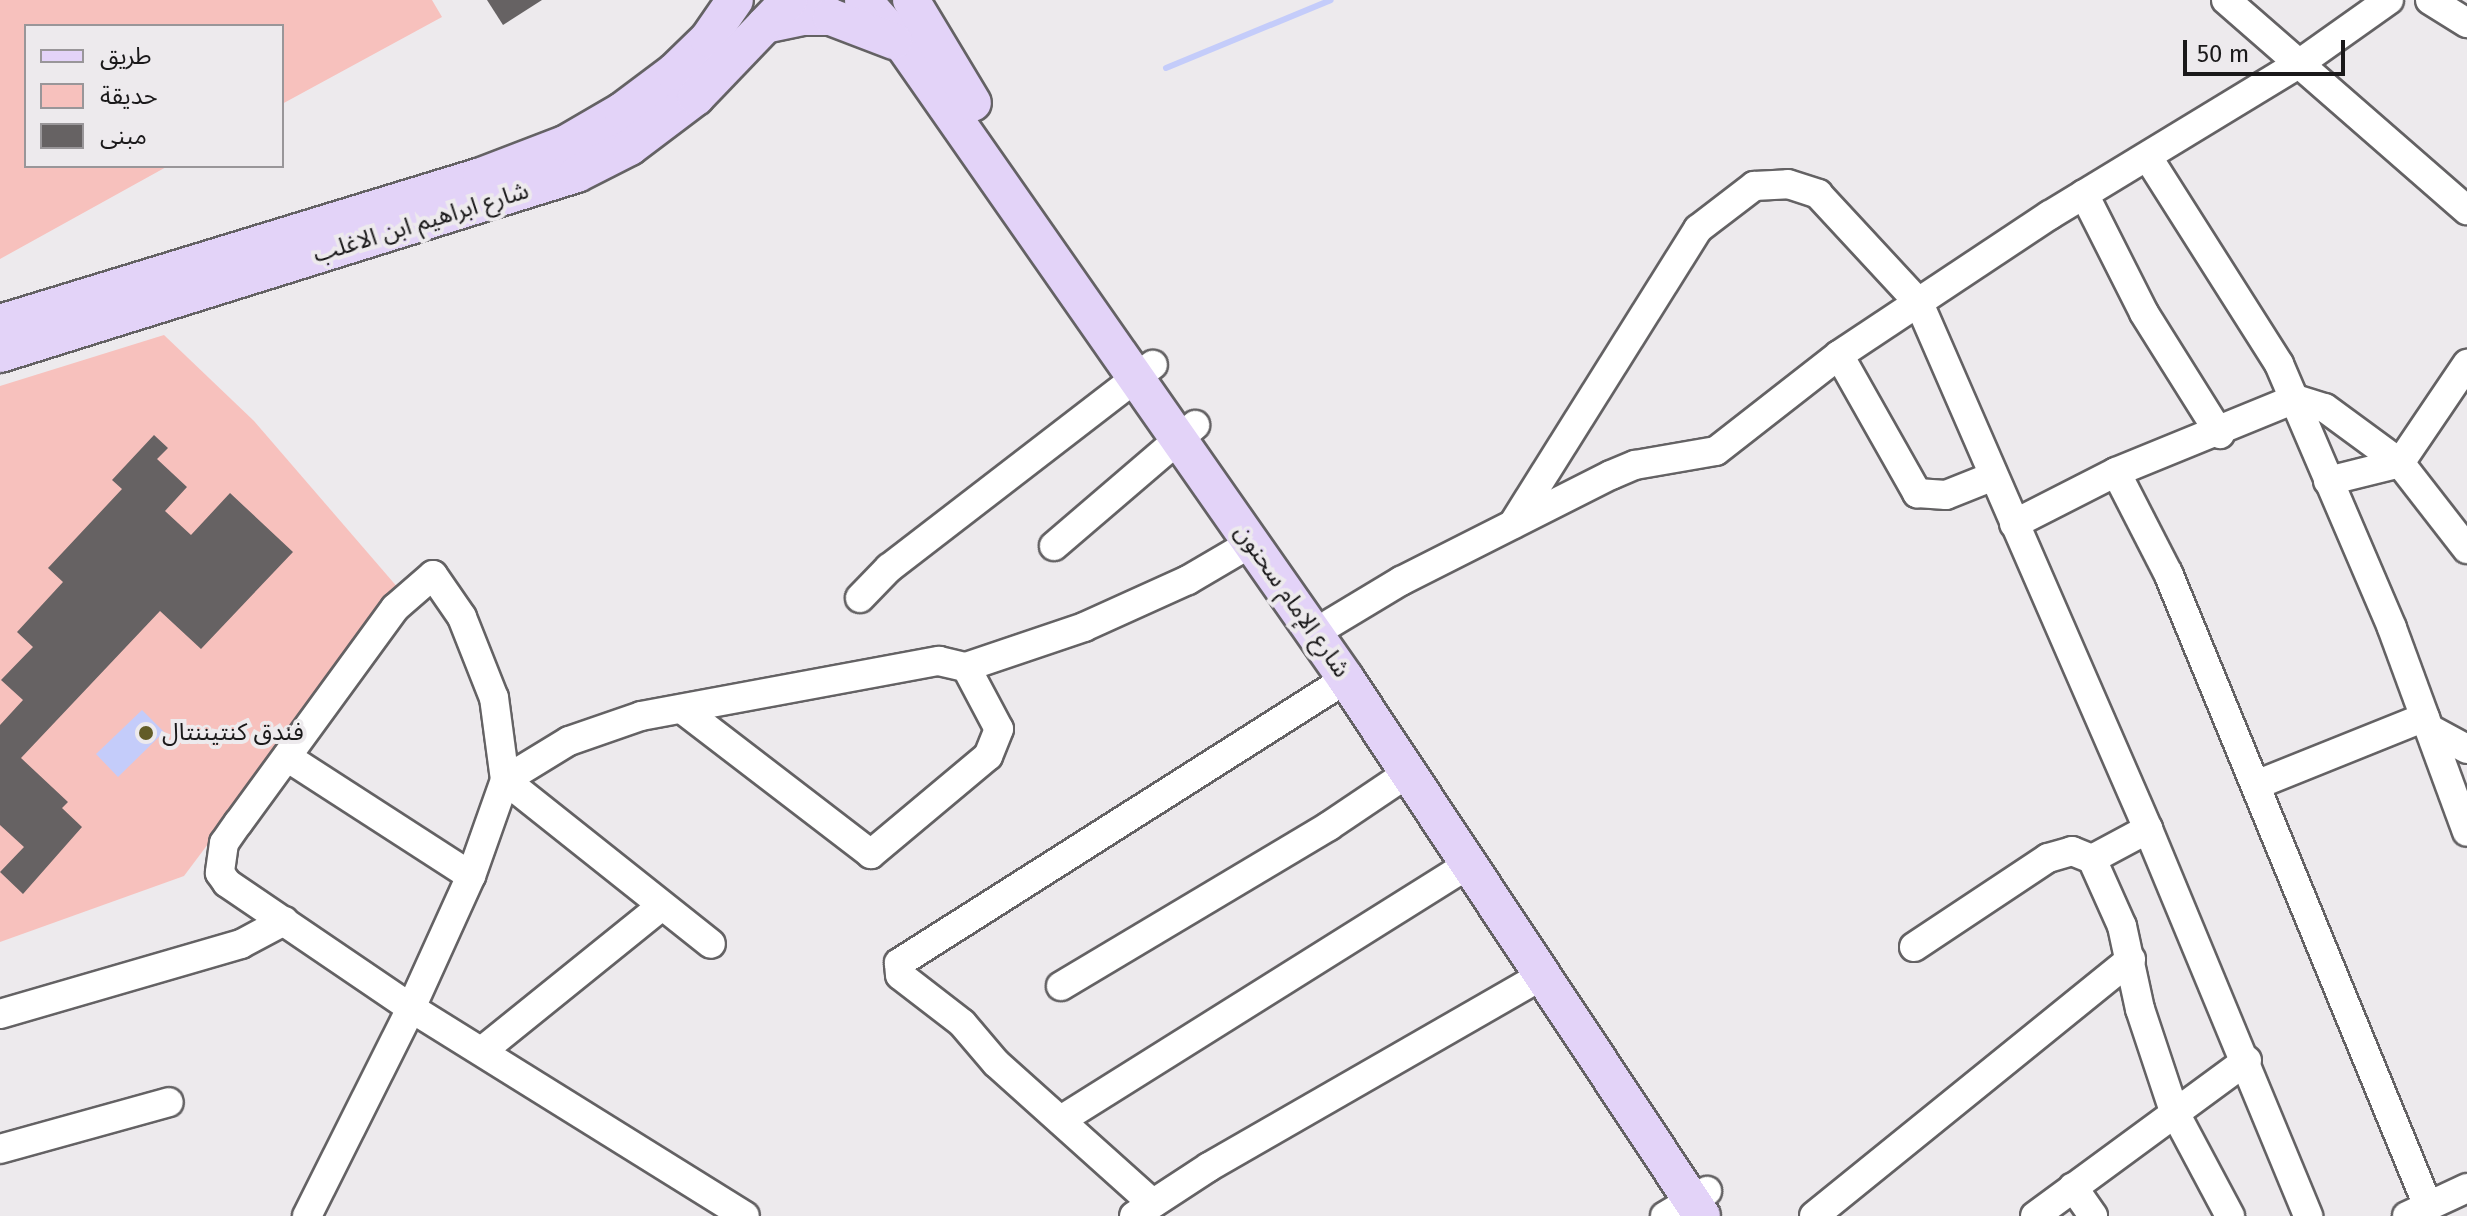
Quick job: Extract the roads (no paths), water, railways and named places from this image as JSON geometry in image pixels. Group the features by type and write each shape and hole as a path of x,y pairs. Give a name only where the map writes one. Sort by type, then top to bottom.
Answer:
{"main road":[{"name":"شارع ابراهيم ابن الاغلب","path":"0,323 481,176 565,144 622,111 674,72 708,39 735,0"},
{"name":"شارع الإمام سحنون","path":"863,0 904,46 1145,371"},
{"name":"شارع الإمام سحنون","path":"911,0 968,96 1145,371 1187,432 1331,623 1585,1000 1698,1208"},
{"name":"شارع ابراهيم ابن الاغلب","path":"0,354 577,174 630,147 696,97 777,13"},
{"path":"777,13 831,17 904,46"},
{"name":"شارع الإمام سحنون","path":"1187,432 1251,543 1471,863 1698,1208"}],"street":[{"path":"2226,0 2467,210"},
{"path":"1331,623 1512,525 1635,465 1716,451 1839,355 2084,194 2149,159 2300,63 2389,0"},
{"path":"2430,0 2467,23"},
{"path":"2149,159 2260,331 2295,399 2428,723 2467,832"},
{"path":"1512,525 1698,229 1754,186 1788,184 1818,194 1919,303 1991,477 2247,1060 2308,1216"},
{"path":"2084,194 2144,313 2220,434"},
{"path":"1839,355 1917,493 1946,495 1991,477"},
{"path":"2328,481 2400,463 2467,364"},
{"path":"860,598 889,568 1145,371"},
{"path":"2014,524 2116,472 2220,434 2295,399 2325,408 2400,463 2467,549"},
{"path":"1054,546 1187,432"},
{"path":"2116,472 2168,573 2256,785 2443,1205"},
{"path":"505,780 543,754 602,727 939,661 966,667 1084,627 1188,580 1251,543"},
{"path":"307,1216 411,1008 471,876 505,780 494,698 462,617 433,575 395,608 231,833 219,859 227,883 411,1008 745,1216"},
{"path":"682,709 871,854 992,749 997,718 966,667"},
{"path":"1346,679 899,963 900,975 962,1023 996,1063 1061,1120 1142,1209 1544,974"},
{"path":"2256,785 2428,723"},
{"path":"2428,723 2467,749"},
{"path":"287,757 471,876"},
{"path":"1061,986 1329,826 1408,773"},
{"path":"505,780 711,944"},
{"path":"2092,859 2148,829"},
{"path":"1914,947 2048,858 2072,851 2092,859 2119,916 2140,1009 2174,1111 2230,1216"},
{"path":"1061,1120 1471,863"},
{"path":"482,1051 662,906"},
{"path":"0,1014 241,944 284,921"},
{"path":"1814,1216 2131,959"},
{"path":"2035,1216 2247,1060"},
{"path":"0,1149 169,1102"},
{"path":"2073,1187 2093,1216"}],"water":[{"path":"142,710 164,732 118,777 96,754"}],"waterway":[{"path":"1166,68 1331,0"}],"place":[{"name":"فندق كنتيننتال","path":"146,733"}]}
